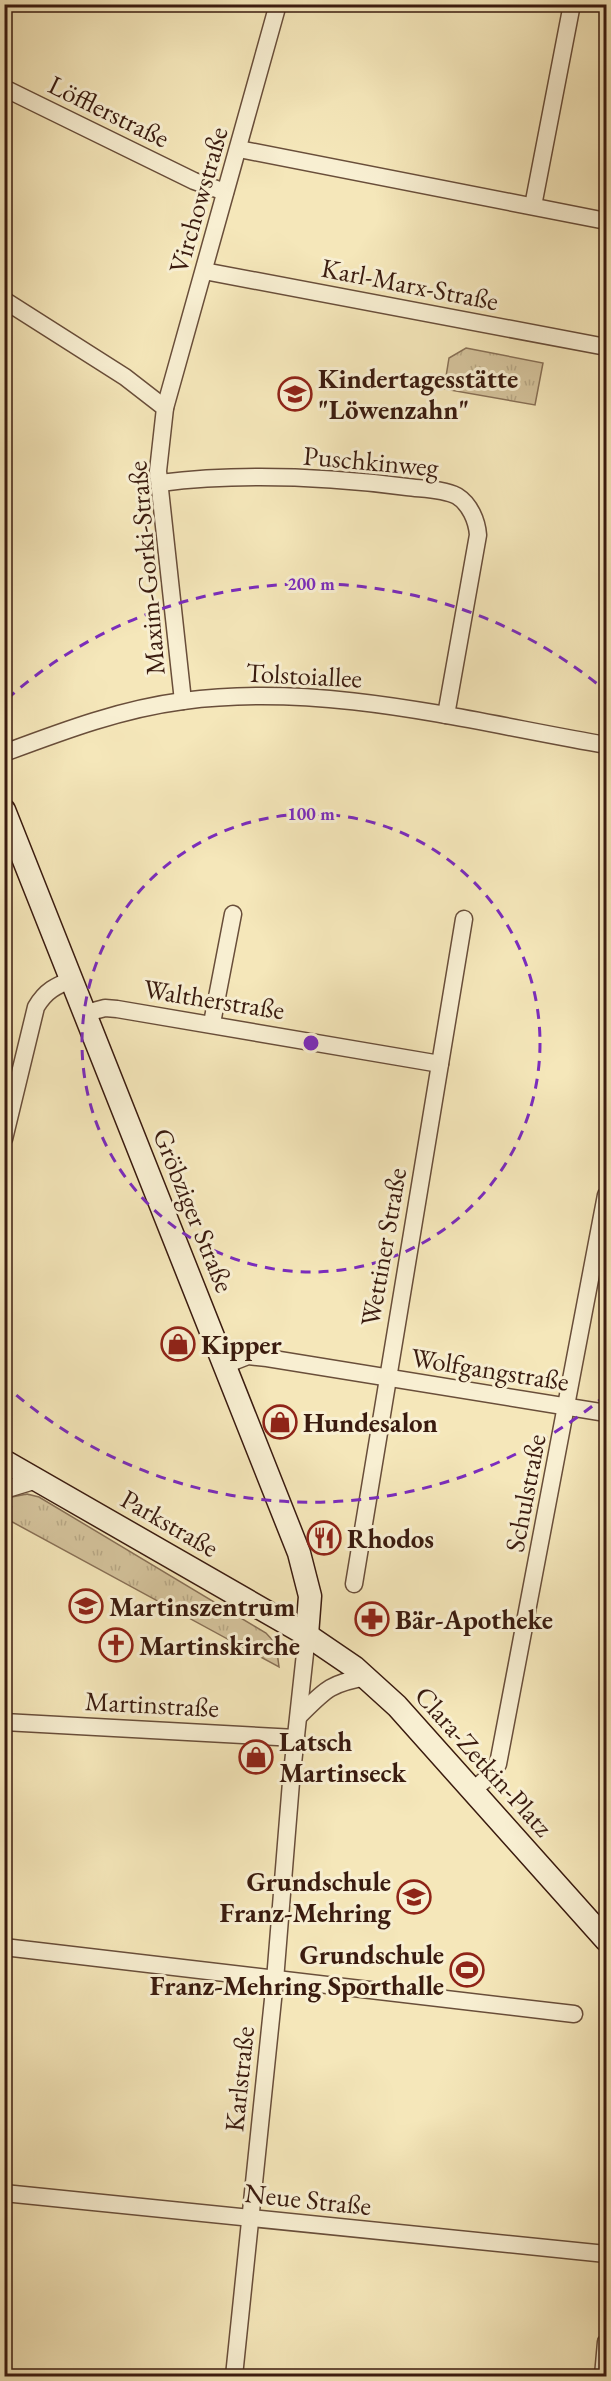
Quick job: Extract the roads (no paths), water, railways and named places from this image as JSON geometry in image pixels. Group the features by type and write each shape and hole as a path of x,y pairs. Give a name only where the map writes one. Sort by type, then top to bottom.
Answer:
{"main road":[{"name":"Gröbziger Straße","path":"4,810 305,1571 310,1596 307,1635"},
{"name":"Parkstraße","path":"4,1461 307,1635"},
{"name":"Clara-Zetkin-Platz","path":"307,1635 339,1654 368,1677 397,1706 606,1940"}],"street":[{"path":"533,206 572,4"},
{"name":"Virchowstraße","path":"165,408 238,149 273,6"},
{"name":"Löfflerstraße","path":"4,88 194,181 225,192"},
{"path":"238,149 335,170 606,220"},
{"name":"Karl-Marx-Straße","path":"204,271 435,316 606,346"},
{"path":"4,300 125,377 165,408"},
{"name":"Maxim-Gorki-Straße","path":"165,408 158,471 183,701"},
{"name":"Puschkinweg","path":"160,483 194,479 363,481 427,489 457,496 474,516 478,526 478,535 446,715"},
{"name":"Tolstoiallee","path":"4,753 113,715 183,701 271,695 346,700 446,715 606,745"},
{"path":"212,1023 233,914"},
{"name":"Wettiner Straße","path":"354,1584 464,919"},
{"path":"4,1139 36,1006 43,994 51,988 73,980"},
{"name":"Waltherstraße","path":"86,1013 105,1008 117,1009 212,1023 440,1064"},
{"name":"Schulstraße","path":"472,1791 493,1773 498,1764 606,1195"},
{"name":"Wolfgangstraße","path":"225,1365 248,1356 267,1358 606,1413"},
{"path":"4,1490 37,1480"},
{"name":"Karlstraße","path":"234,2376 275,1980 307,1635"},
{"path":"299,1716 326,1690 343,1681 368,1677"},
{"name":"Martinstraße","path":"4,1722 296,1737"},
{"path":"4,1947 574,2014"},
{"name":"Neue Straße","path":"4,2193 606,2254"},
{"path":"603,2376 606,2342"}],"place":[{"name":"Kindertagesstätte \"Löwenzahn\"","path":"295,394"},
{"name":"Kipper","path":"178,1344"},
{"name":"Hundesalon","path":"280,1422"},
{"name":"Rhodos","path":"324,1538"},
{"name":"Martinszentrum","path":"86,1606"},
{"name":"Bär-Apotheke","path":"372,1619"},
{"name":"Martinskirche","path":"116,1645"},
{"name":"Latsch Martinseck","path":"256,1757"},
{"name":"Grundschule Franz-Mehring","path":"414,1897"},
{"name":"Grundschule Franz-Mehring Sporthalle","path":"467,1970"}]}
